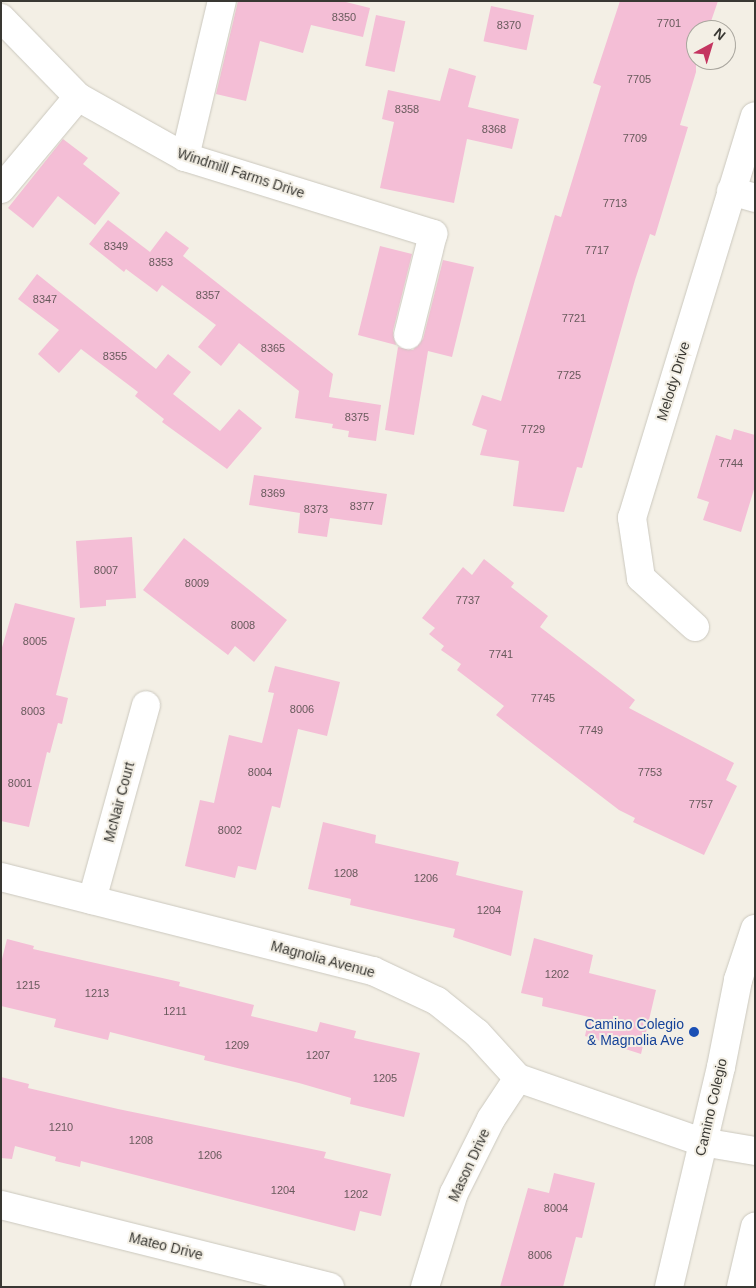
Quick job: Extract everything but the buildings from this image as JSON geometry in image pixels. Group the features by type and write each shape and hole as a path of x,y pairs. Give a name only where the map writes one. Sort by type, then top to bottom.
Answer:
{"street":[{"path":"185,157 222,1"},
{"name":"Windmill Farms Drive","path":"1,18 78,98 185,157 433,234 408,335"},
{"path":"1,189 78,98"},
{"name":"Melody Drive","path":"695,627 641,578 632,518 743,194 755,116"},
{"name":"McNair Court","path":"92,900 146,705"},
{"name":"Magnolia Avenue","path":"1,878 373,971 438,1001 477,1033 518,1078 702,1142 755,1151"},
{"name":"Camino Colegio","path":"668,1287 738,980 755,929"},
{"name":"Mason Drive","path":"425,1287 454,1194 491,1119 518,1078"},
{"name":"Mateo Drive","path":"1,1205 330,1287"},
{"path":"740,1287 755,1228"}],"place":[{"name":"Camino Colegio & Magnolia Ave","path":"694,1032"}]}
